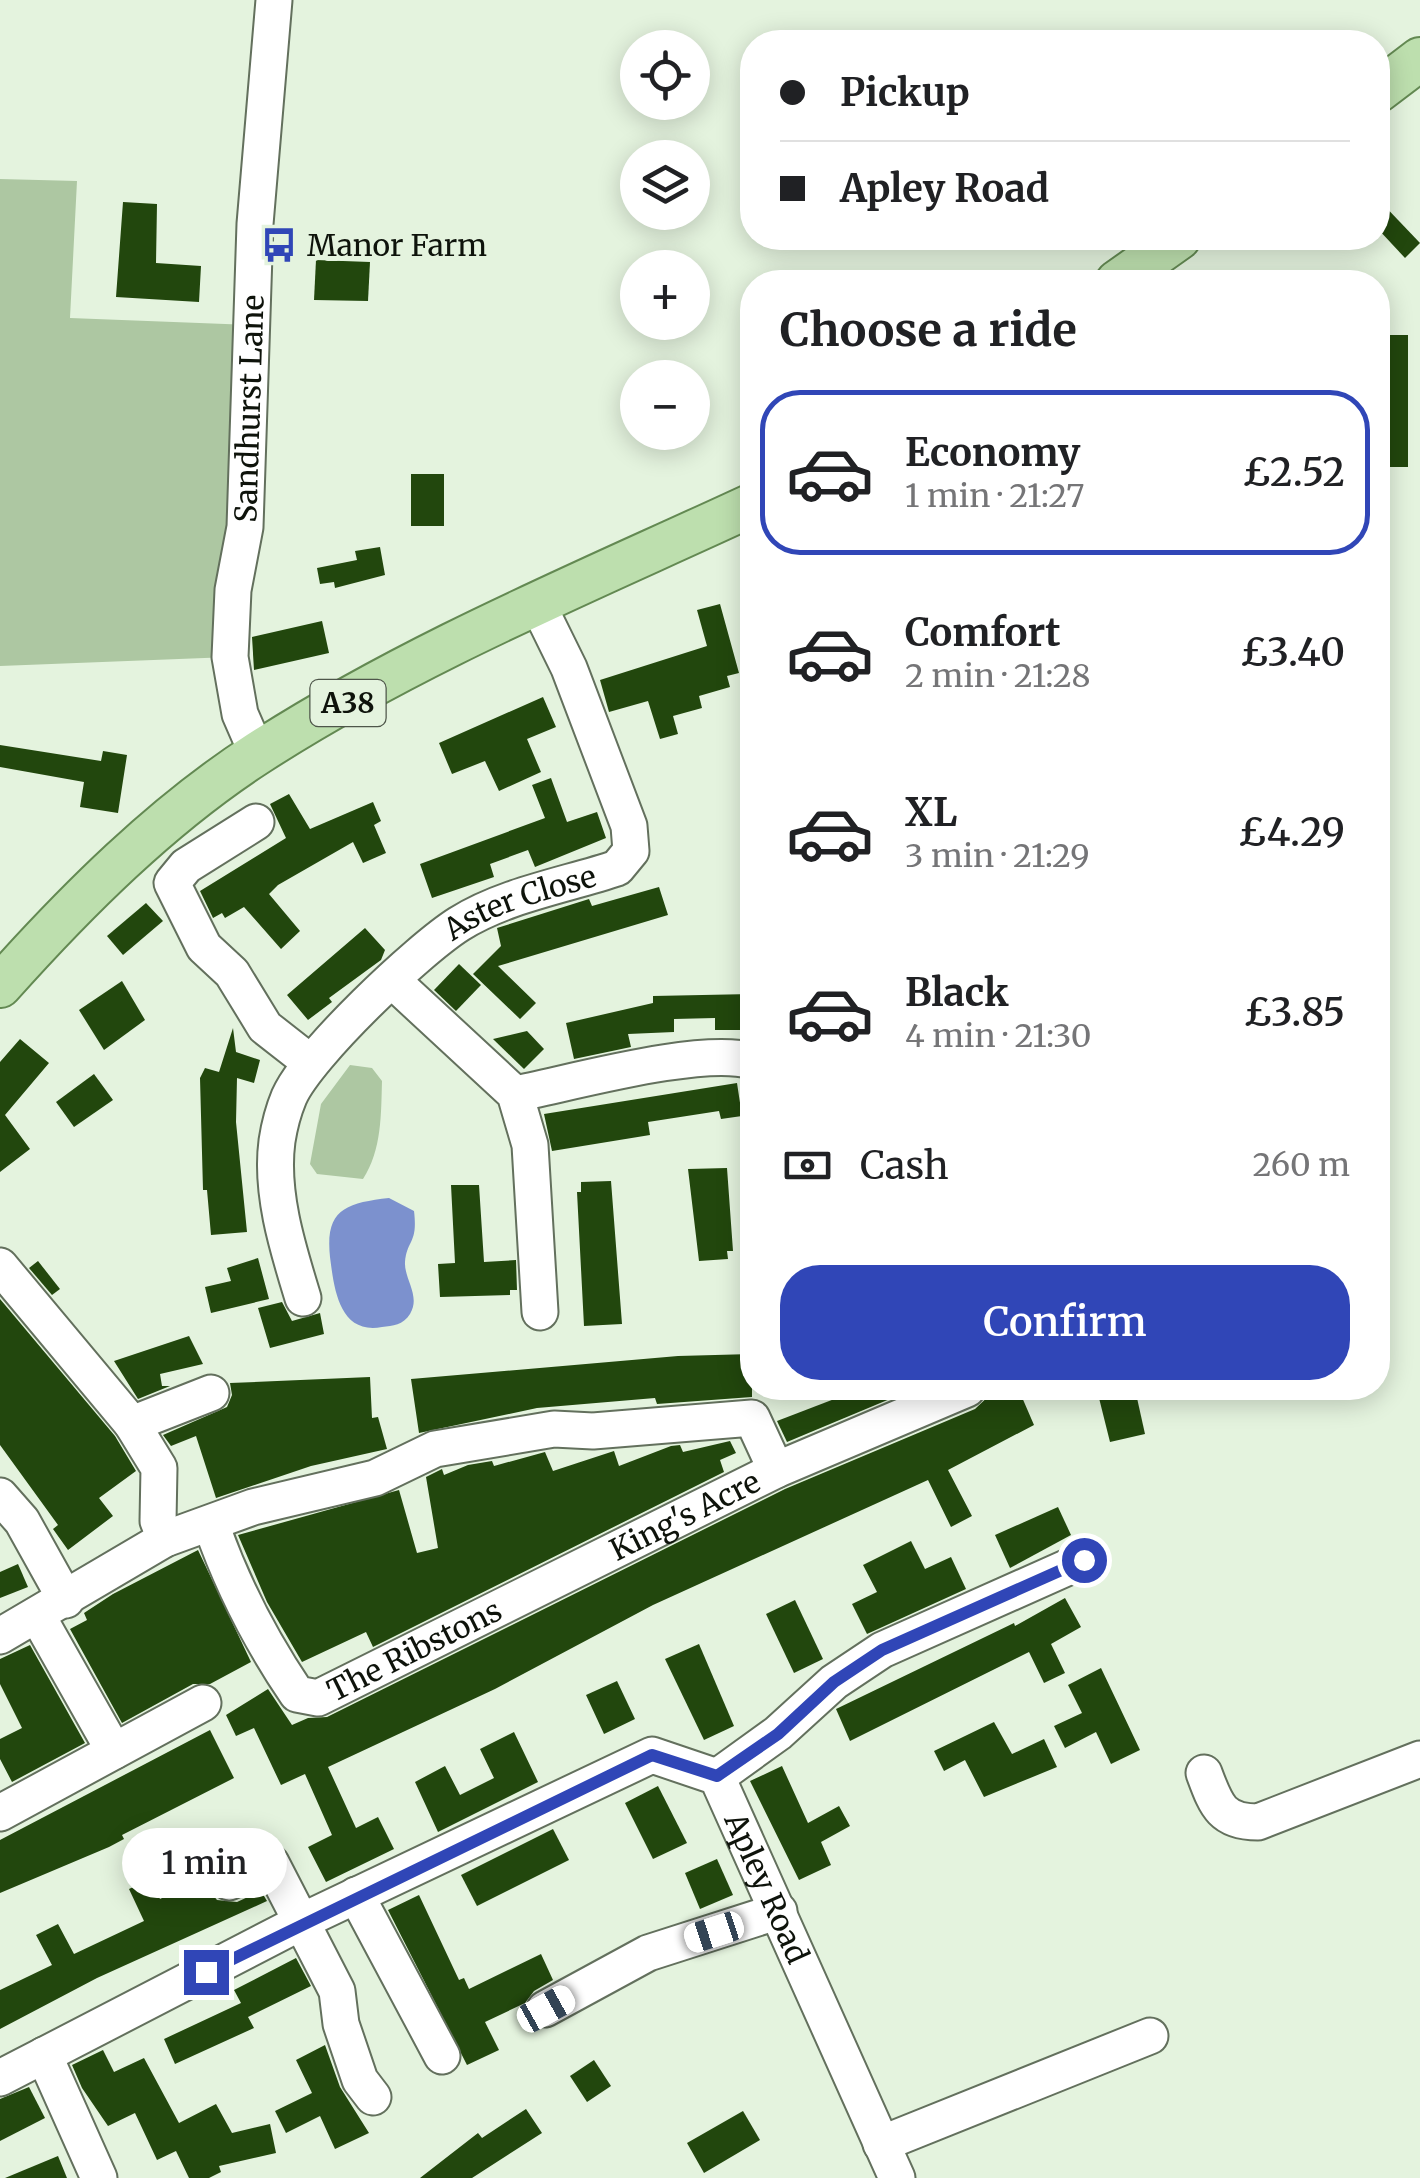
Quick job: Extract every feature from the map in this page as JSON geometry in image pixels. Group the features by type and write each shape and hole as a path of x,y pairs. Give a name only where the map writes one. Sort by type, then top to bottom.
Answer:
{"main road":[{"path":"1390,83 1420,59"},
{"path":"1134,270 1162,250"},
{"name":"A38","path":"0,986 64,914 183,810 257,753 459,640 740,511"}],"street":[{"name":"Sandhurst Lane","path":"257,753 240,714 230,657 233,590 245,526 255,224 274,0"},
{"name":"Aster Close","path":"304,1285 286,1244 277,1143 289,1097 311,1063 393,981 459,924 486,910 618,868 632,852 633,838 569,668 538,605"},
{"path":"256,822 186,866 172,883 204,946 232,973 265,1026 311,1063"},
{"path":"393,981 515,1094 530,1146 540,1312"},
{"path":"515,1094 699,1060 740,1057"},
{"path":"0,1266 132,1424 159,1468 158,1521 165,1540"},
{"path":"132,1424 211,1393"},
{"name":"King's Acre","path":"592,1559 776,1470 941,1400"},
{"name":"King's Acre","path":"211,1524 254,1507 375,1478 435,1448 554,1429 593,1432 752,1418 776,1470"},
{"path":"0,1496 22,1521 52,1608 114,1751"},
{"path":"0,1636 165,1540 211,1524"},
{"name":"The Ribstons","path":"211,1524 228,1576 276,1662 297,1694 318,1698 440,1641 592,1559"},
{"path":"717,1776 778,1734 834,1682 882,1650 1084,1560"},
{"path":"0,1813 203,1703"},
{"name":"Apley Road","path":"0,2078 302,1922 652,1755 717,1776 897,2178"},
{"path":"1204,1773 1218,1811 1236,1822 1258,1822 1420,1759"},
{"path":"229,1882 271,1863 337,1990 341,2024 360,2080 373,2097"},
{"path":"356,1896 442,2056"},
{"path":"546,2009 648,1953 778,1910"},
{"path":"881,2144 1150,2036"},
{"path":"44,2055 99,2178"}],"green space":[{"path":"0,179 77,181 70,318 251,325 230,657 0,666"},
{"path":"350,1065 372,1068 382,1081 377,1144 363,1179 317,1174 310,1164 321,1104"}],"water":[{"path":"389,1198 414,1211 415,1230 405,1262 414,1301 407,1318 397,1324 368,1328 356,1324 341,1307 329,1241 341,1212 350,1206"}],"building":[{"path":"123,202 157,204 156,263 201,266 199,302 116,297"},
{"path":"1390,212 1420,243 1405,258 1390,242"},
{"path":"316,260 370,262 368,301 314,300"},
{"path":"1390,335 1408,335 1408,467 1390,467"},
{"path":"411,474 444,474 444,526 411,526"},
{"path":"380,547 385,575 335,588 334,582 320,584 317,568 357,560 355,551"},
{"path":"720,604 739,673 727,676 730,687 699,696 702,708 673,716 678,734 660,739 648,701 609,712 600,680 707,646 697,610"},
{"path":"322,621 329,653 254,670 252,637"},
{"path":"543,697 556,727 527,739 541,772 499,791 485,761 452,774 439,743"},
{"path":"0,745 101,761 103,751 127,755 118,813 80,807 84,782 0,767"},
{"path":"551,778 567,822 597,812 606,838 535,867 528,850 490,864 494,877 432,898 420,864 545,818 532,785"},
{"path":"289,794 310,829 373,802 381,821 374,825 386,853 363,863 353,842 278,885 269,894 300,931 281,949 244,907 225,918 222,913 213,918 200,891 286,838 270,804"},
{"path":"659,887 668,915 498,966 536,1003 520,1019 473,974 501,946 497,928 589,899 592,906"},
{"path":"146,903 163,921 123,955 107,936"},
{"path":"365,928 385,950 381,960 329,998 332,1002 308,1020 287,995"},
{"path":"459,964 481,985 456,1011 434,990"},
{"path":"122,981 145,1020 104,1050 79,1010"},
{"path":"740,994 740,1030 715,1030 715,1018 674,1019 674,1032 628,1034 631,1047 574,1059 566,1023 653,1003 653,996"},
{"path":"233,1028 236,1052 260,1060 254,1083 237,1078 236,1122 247,1232 211,1235 207,1190 203,1190 200,1078 205,1068 219,1072"},
{"path":"527,1031 544,1049 524,1069 493,1039"},
{"path":"20,1039 49,1063 5,1115 30,1149 0,1172 0,1062"},
{"path":"94,1074 113,1100 74,1127 56,1102"},
{"path":"737,1083 740,1103 740,1116 721,1119 719,1111 648,1122 650,1135 552,1151 544,1114"},
{"path":"727,1168 733,1251 727,1251 728,1259 699,1261 688,1169"},
{"path":"611,1181 622,1324 584,1326 577,1192 581,1192 581,1182"},
{"path":"451,1185 479,1185 484,1262 516,1260 517,1290 510,1290 510,1295 440,1297 438,1264 455,1263"},
{"path":"258,1258 269,1299 211,1313 205,1287 231,1281 227,1268"},
{"path":"38,1261 60,1289 52,1295 29,1268"},
{"path":"0,1299 115,1436 136,1471 99,1498 113,1516 68,1550 53,1529 58,1525 0,1445"},
{"path":"282,1302 292,1321 320,1313 324,1334 270,1348 258,1308"},
{"path":"189,1336 203,1364 160,1374 162,1386 170,1386 138,1399 114,1361"},
{"path":"740,1354 740,1398 657,1404 655,1398 537,1408 419,1433 411,1379"},
{"path":"370,1377 372,1418 378,1417 387,1449 311,1466 216,1498 196,1436 171,1446 163,1435 227,1407 232,1395 230,1383"},
{"path":"832,1400 887,1400 787,1442 777,1421"},
{"path":"985,1400 1023,1400 1034,1425 948,1470 972,1516 951,1527 928,1480 653,1605 495,1689 328,1767 356,1828 378,1817 394,1849 326,1882 308,1847 332,1835 305,1774 281,1785 254,1728 236,1736 226,1715 268,1689 292,1725 308,1718 327,1717 785,1489 975,1409"},
{"path":"1100,1400 1137,1400 1145,1434 1110,1442"},
{"path":"730,1441 736,1453 720,1460 724,1472 373,1647 366,1632 302,1662 267,1602 238,1535 399,1490 417,1553 438,1548 426,1477 442,1469 444,1475 468,1465 492,1461 494,1466 545,1452 553,1471 614,1451 619,1466 671,1446 680,1445 683,1452"},
{"path":"1058,1507 1071,1535 1010,1568 995,1535"},
{"path":"911,1541 925,1569 951,1557 966,1589 867,1634 852,1604 877,1592 863,1565"},
{"path":"198,1550 251,1662 210,1684 193,1684 122,1723 70,1629 87,1620 84,1613 113,1594"},
{"path":"18,1564 28,1587 0,1598 0,1572"},
{"path":"1065,1598 1081,1627 1051,1644 1065,1673 1044,1683 1029,1652 850,1741 836,1709 1014,1623 1015,1626"},
{"path":"795,1600 823,1659 794,1673 766,1614"},
{"path":"699,1644 734,1726 704,1740 665,1659"},
{"path":"30,1645 85,1743 12,1782 0,1759 0,1739 22,1728 0,1684 0,1659"},
{"path":"1101,1668 1140,1750 1111,1764 1096,1732 1065,1748 1054,1726 1082,1713 1068,1685"},
{"path":"617,1681 635,1719 604,1734 586,1695"},
{"path":"994,1722 1012,1754 1044,1739 1057,1767 984,1797 965,1760 944,1771 934,1751"},
{"path":"210,1730 234,1778 122,1835 124,1839 109,1847 0,1893 0,1840"},
{"path":"514,1732 538,1782 438,1832 415,1782 445,1766 460,1795 494,1778 480,1749"},
{"path":"782,1766 808,1823 839,1806 850,1826 821,1842 831,1865 799,1880 750,1781"},
{"path":"658,1786 687,1843 653,1859 625,1803"},
{"path":"553,1829 569,1860 477,1906 461,1875"},
{"path":"240,1836 247,1850 220,1863 214,1849"},
{"path":"717,1859 733,1895 700,1909 685,1873"},
{"path":"210,1875 209,1890 217,1900 237,1902 261,1891 267,1901 97,1978 0,2029 0,1990 52,1965 36,1935 58,1924 74,1954 144,1921 129,1889 150,1879 160,1899"},
{"path":"419,1895 459,1980 464,1978 469,1989 541,1954 553,1980 534,1991 525,2003 485,2022 499,2050 467,2065 388,1910"},
{"path":"296,1958 311,1986 248,2017 254,2028 175,2064 164,2039 241,2003 234,1990"},
{"path":"325,2045 340,2087 369,2133 335,2149 320,2116 286,2133 275,2111 312,2093 296,2060"},
{"path":"103,2050 114,2072 144,2058 179,2123 216,2104 232,2133 270,2124 276,2153 219,2166 221,2172 209,2178 189,2178 176,2151 157,2160 135,2113 108,2126 82,2088 72,2065"},
{"path":"594,2060 611,2086 587,2102 570,2076"},
{"path":"29,2087 45,2118 0,2141 0,2099"},
{"path":"526,2109 542,2133 472,2178 420,2178 478,2133 482,2138"},
{"path":"743,2111 760,2140 704,2173 687,2143"},
{"path":"58,2156 67,2178 5,2178"}],"place":[{"name":"Manor Farm","path":"279,245"}],"route":[{"path":"206,1972 315,1915 652,1755 717,1776 778,1734 834,1682 882,1650 1084,1560"}]}
